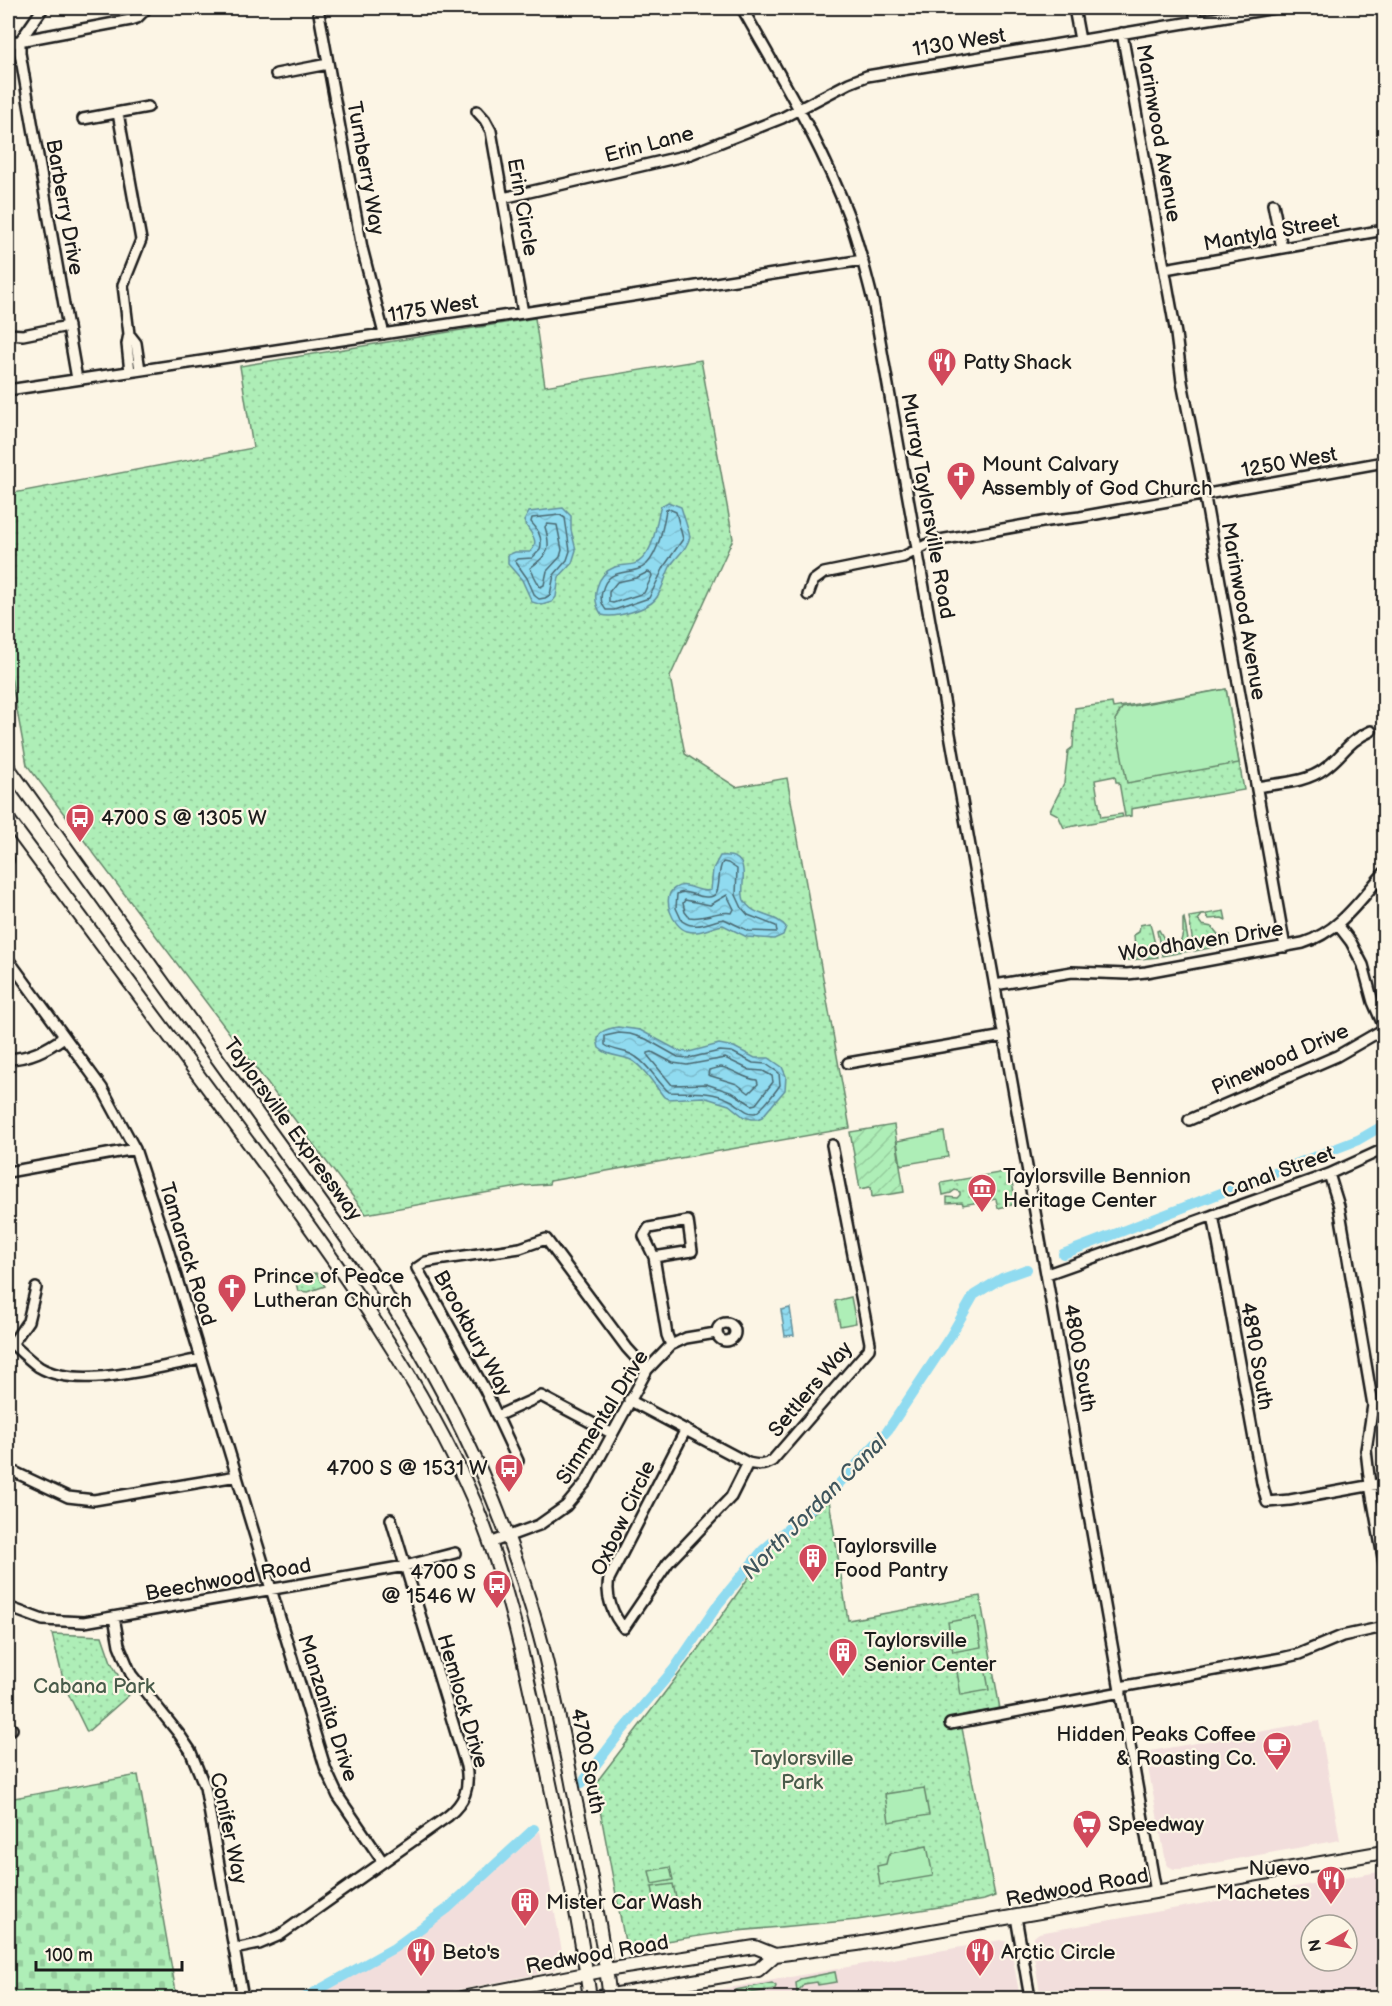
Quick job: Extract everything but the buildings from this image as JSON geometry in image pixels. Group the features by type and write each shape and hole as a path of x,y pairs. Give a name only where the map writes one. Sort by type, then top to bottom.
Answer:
{"main road":[{"name":"Taylorsville Expressway","path":"8,767 310,1185 394,1306 454,1412 507,1537"},
{"name":"Taylorsville Expressway","path":"8,819 166,1030 366,1306 408,1374 449,1448 490,1543"},
{"name":"4700 South","path":"507,1537 532,1611 553,1687 584,1840 610,1997"},
{"name":"4700 South","path":"490,1543 514,1621 525,1667 570,1879 592,1998"},
{"name":"Redwood Road","path":"460,1998 606,1970 755,1947 775,1955 857,1944 1384,1852"},
{"name":"Redwood Road","path":"592,1998 610,1997 758,1970 775,1955"}],"street":[{"path":"20,41 43,8"},
{"path":"8,43 130,20 147,8"},
{"name":"Turnberry Way","path":"318,8 362,248 384,334"},
{"name":"Murray Taylorsville Road","path":"742,8 832,176 863,260 873,302 1004,1036"},
{"path":"1074,8 1080,40"},
{"path":"1194,8 1196,21"},
{"name":"1130 West","path":"798,110 867,76 1275,8"},
{"name":"Marinwood Avenue","path":"1122,33 1165,269 1182,382 1285,947"},
{"name":"Barberry Drive","path":"20,41 20,53 77,379"},
{"path":"276,74 328,64"},
{"path":"83,119 148,108"},
{"name":"Erin Lane","path":"503,198 688,155 798,110"},
{"name":"Erin Circle","path":"477,111 491,131 523,313"},
{"path":"118,113 141,240 123,285 129,334 127,344 135,371"},
{"path":"1273,204 1282,248"},
{"name":"Mantyla Street","path":"1165,269 1384,230"},
{"name":"1175 West","path":"8,390 863,260"},
{"path":"8,334 23,335 69,326"},
{"name":"1250 West","path":"808,595 813,581 824,573 903,557 934,541 1384,462"},
{"path":"1257,787 1317,774 1352,741 1371,731"},
{"name":"Woodhaven Drive","path":"995,985 1072,972 1136,973 1285,947 1320,937 1338,925 1384,873"},
{"path":"1338,925 1351,942 1363,965 1373,1002 1384,1028"},
{"name":"Tamarack Road","path":"8,959 102,1088 135,1149 272,1589"},
{"name":"Pinewood Drive","path":"1189,1120 1337,1056 1384,1028"},
{"path":"849,1063 1004,1036"},
{"name":"4800 South","path":"1004,1036 1120,1690"},
{"path":"8,1059 36,1054 64,1037"},
{"name":"Settlers Way","path":"748,1463 760,1466 772,1461 869,1349 870,1343 832,1145"},
{"path":"8,1172 135,1149"},
{"name":"Canal Street","path":"1047,1274 1329,1174 1384,1149"},
{"path":"1329,1174 1339,1206 1373,1405 1366,1450 1384,1563"},
{"name":"4890 South","path":"1213,1215 1267,1502 1370,1485"},
{"path":"654,1257 692,1251 688,1221 649,1228 644,1236 654,1257 667,1335 671,1345"},
{"name":"Brookbury Way","path":"518,1461 497,1416 417,1268 426,1262 520,1248 546,1239 627,1348 647,1370"},
{"path":"36,1288 28,1321 10,1342 40,1367 61,1376 81,1379 201,1359"},
{"name":"Simmental Drive","path":"490,1543 539,1525 566,1506 587,1481 647,1370 671,1345 686,1338 717,1333"},
{"name":"Brookbury Way","path":"497,1416 541,1396 611,1433"},
{"path":"629,1400 748,1463"},
{"name":"Oxbow Circle","path":"685,1431 609,1579 607,1587 612,1606 616,1619 624,1628 668,1563 731,1497 748,1463"},
{"path":"8,1469 58,1493 78,1499 94,1500 237,1476"},
{"path":"1370,1485 1384,1483"},
{"name":"Hemlock Drive","path":"234,1948 268,1941 280,1935 457,1808 465,1797 468,1783 466,1766 391,1519"},
{"name":"Beechwood Road","path":"8,1606 29,1616 58,1622 84,1622 405,1566 455,1553"},
{"name":"Manzanita Drive","path":"272,1589 332,1783 338,1796 383,1862"},
{"name":"Conifer Way","path":"114,1617 119,1645 131,1674 179,1734 199,1769 209,1806 243,1998"},
{"path":"950,1724 1282,1658 1342,1636 1384,1627"},
{"path":"1120,1690 1156,1892"},
{"path":"1016,1917 1030,1998"}],"shaded area":[{"path":"1319,1721 1340,1840 1182,1869 1168,1866 1145,1752"},
{"path":"540,1831 563,1957 555,1969 417,1998 309,1998 395,1951 447,1913"},
{"path":"1384,1871 1384,1998 1041,1998 1032,1945 1034,1937 1039,1933"},
{"path":"1001,1940 1007,1942 1011,1948 1020,1998 671,1998"}],"green space":[{"path":"535,318 545,386 701,360 733,539 670,677 685,754 736,787 787,778 850,1128 550,1181 549,1184 524,1186 366,1214 27,765 8,661 8,494 253,448 240,366"},
{"path":"1226,689 1244,790 1131,809 1131,816 1125,817 1119,782 1116,782 1115,776 1095,780 1101,817 1122,814 1123,817 1064,828 1058,815 1050,811 1064,783 1068,751 1073,747 1075,708 1112,703 1113,708"},
{"path":"1226,689 1239,763 1127,783 1115,720 1122,708"},
{"path":"1224,911 1226,920 1209,919 1206,915 1202,915 1198,920 1202,925 1212,927 1221,938 1229,935 1230,944 1194,951 1189,917"},
{"path":"1184,918 1190,951 1162,956 1157,931 1159,930 1167,944 1175,944 1181,941"},
{"path":"1150,923 1158,957 1121,961 1119,952 1129,952 1135,949 1134,935 1139,932 1140,925"},
{"path":"894,1125 904,1192 872,1197 871,1187 860,1189 850,1132"},
{"path":"944,1132 948,1157 901,1165 897,1141"},
{"path":"1010,1171 1016,1204 998,1208 996,1199 963,1205 962,1202 947,1203 947,1197 957,1198 960,1192 955,1190 943,1195 941,1183"},
{"path":"316,1273 325,1286 308,1292 298,1291 294,1275"},
{"path":"851,1297 856,1323 840,1326 835,1301"},
{"name":"Taylorsville Park","path":"829,1500 848,1620 980,1596 1000,1709 963,1715 962,1728 995,1896 984,1900 857,1920 726,1932 626,1947 595,1784 698,1649 766,1553"},
{"path":"976,1617 981,1647 953,1652 948,1622"},
{"name":"Cabana Park","path":"52,1634 102,1636 111,1662 129,1695 87,1732 65,1687"},
{"path":"984,1661 989,1690 961,1695 956,1666"},
{"path":"138,1775 177,1998 8,1998 8,1799"},
{"path":"924,1788 929,1815 889,1822 885,1794"},
{"path":"927,1846 933,1876 880,1885 877,1866 886,1864 888,1856 892,1853"},
{"path":"670,1867 673,1880 652,1884 649,1871"},
{"path":"673,1884 676,1898 655,1902 652,1887"},
{"path":"835,1972 837,1982 818,1985 817,1982 804,1984 797,1993 796,1983 800,1979"},
{"path":"772,1983 776,1986 775,1989 738,1995 735,1990"}],"water":[{"path":"668,502 681,507 690,536 687,545 670,567 659,594 640,609 615,616 602,615 596,602 599,581 608,570 639,562 647,554 653,541 661,506"},
{"path":"563,508 571,516 571,530 576,550 572,563 559,577 556,597 552,602 542,605 532,602 522,580 508,564 508,555 515,552 530,552 535,544 524,521 529,512"},
{"path":"720,856 731,856 742,864 744,900 753,910 776,919 786,927 783,935 774,939 747,937 723,925 692,932 677,924 670,911 671,892 680,886 689,886 702,891 711,890 713,869"},
{"path":"618,1027 640,1030 679,1051 689,1052 719,1044 734,1047 755,1058 769,1058 782,1067 786,1076 785,1090 762,1117 757,1119 744,1117 729,1105 703,1097 668,1099 644,1071 631,1060 607,1053 599,1048 599,1035 605,1030"},
{"path":"790,1308 794,1335 785,1336 781,1310"}],"waterway":[{"name":"North Jordan Canal","path":"1063,1254 1358,1140 1384,1125"},
{"name":"North Jordan Canal","path":"582,1783 620,1733 674,1669 719,1603 763,1550 836,1487 888,1430 951,1335 974,1295 1002,1278 1027,1269"},
{"name":"North Jordan Canal","path":"304,1998 394,1948 447,1909 534,1829"}],"place":[{"name":"Patty Shack","path":"942,388"},
{"name":"Mount Calvary Assembly of God Church","path":"961,502"},
{"name":"4700 S @ 1305 W","path":"80,844"},
{"name":"Taylorsville Bennion Heritage Center","path":"982,1214"},
{"name":"Prince of Peace Lutheran Church","path":"232,1314"},
{"name":"4700 S @ 1531 W","path":"509,1494"},
{"name":"Taylorsville Food Pantry","path":"813,1584"},
{"name":"4700 S @ 1546 W","path":"497,1610"},
{"name":"Taylorsville Senior Center","path":"843,1678"},
{"name":"Hidden Peaks Coffee & Roasting Co.","path":"1277,1772"},
{"name":"Speedway","path":"1087,1850"},
{"name":"Nuevo Machetes","path":"1331,1906"},
{"name":"Mister Car Wash","path":"525,1928"},
{"name":"Beto's","path":"421,1978"},
{"name":"Arctic Circle","path":"980,1978"}]}
